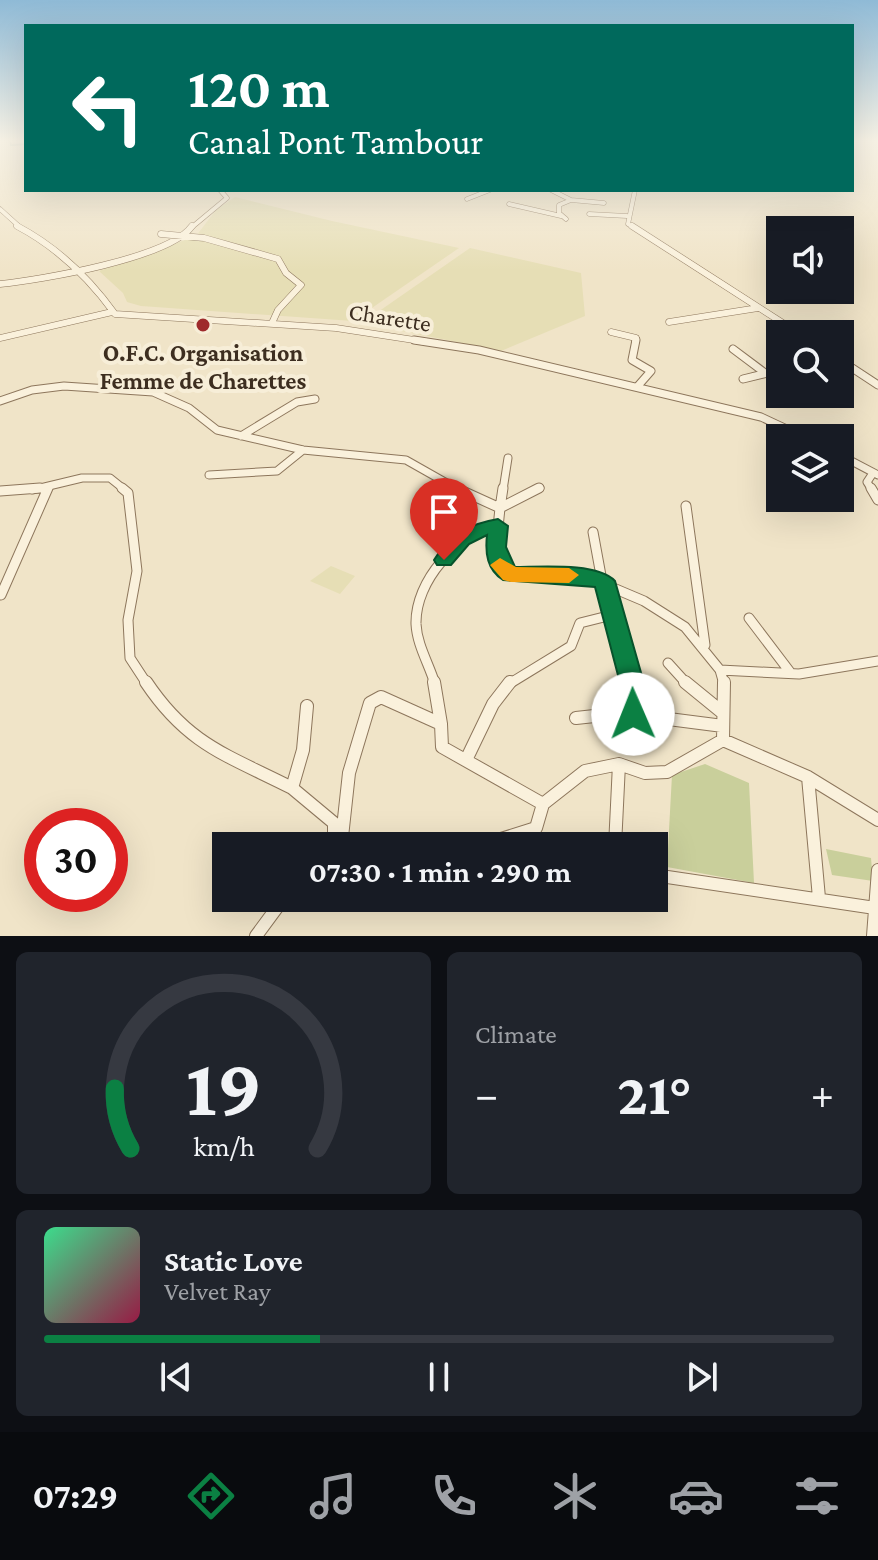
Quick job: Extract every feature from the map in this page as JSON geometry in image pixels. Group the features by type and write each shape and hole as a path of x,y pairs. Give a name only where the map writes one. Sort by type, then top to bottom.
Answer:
{"street":[{"path":"0,284 75,272 130,258 184,238 193,225 227,198 222,192"},
{"path":"467,199 485,192"},
{"path":"555,192 571,200 604,203"},
{"path":"634,192 627,216 628,224 777,320"},
{"path":"509,204 563,217 559,205 571,200"},
{"path":"0,209 18,227 39,237 104,295 112,312 0,338"},
{"path":"591,214 627,216"},
{"path":"161,234 204,238 248,254 278,259 286,273 301,285 278,310 272,323"},
{"path":"669,322 758,308"},
{"name":"Charette","path":"112,312 151,319 336,328 479,350 556,371 761,417 776,424"},
{"path":"611,332 636,338 632,360 651,371 637,387"},
{"path":"733,349 765,373"},
{"path":"854,369 878,385"},
{"path":"743,379 765,373"},
{"path":"0,401 32,390 64,386 153,392 189,408 217,430 303,450 406,460 480,502 500,508 540,488"},
{"path":"241,436 297,402 315,399"},
{"path":"209,475 277,471 303,450"},
{"path":"508,458 496,547 502,569 511,574 573,576 605,584 661,606 706,646 720,670 724,682 723,740"},
{"path":"854,463 875,474 867,482 878,500"},
{"path":"0,491 48,488 82,478 110,478 128,493 137,571 128,620 130,658 166,712 193,738 292,788 334,823 334,832"},
{"path":"1,595 48,488"},
{"path":"686,506 693,536 694,584 706,646"},
{"path":"498,526 479,529 462,539 427,582 415,606 424,657 441,709 442,747 467,758 543,804"},
{"path":"593,532 641,715"},
{"path":"467,758 493,704 512,680 571,646 580,623 616,614"},
{"path":"749,618 790,672"},
{"path":"720,670 750,675 830,671 878,661"},
{"path":"668,663 723,720"},
{"path":"342,832 345,788 358,732 370,703 381,697 441,724"},
{"path":"292,788 303,750 307,706"},
{"path":"576,718 641,715 723,720"},
{"path":"523,832 536,828 543,804 585,771 619,764 645,773 667,772 723,740"},
{"path":"723,740 808,777 878,820"},
{"path":"616,832 619,764"},
{"path":"808,777 819,898"},
{"path":"873,936 878,870"},
{"path":"668,877 875,908"},
{"path":"256,936 274,912"}],"shaded area":[{"path":"235,197 459,248 353,321 141,306 127,302 123,293 99,271 196,236 216,210"},
{"path":"470,248 581,273 585,316 501,351 362,323"},
{"path":"331,566 355,576 340,594 310,581"}],"green space":[{"path":"705,764 749,783 754,883 668,867 672,775"},
{"path":"826,849 871,858 873,881 832,875"}],"slow traffic":[{"path":"500,565 511,574 569,575"}],"place":[{"name":"O.F.C. Organisation Femme de Charettes","path":"203,325"}],"route":[{"path":"444,560 462,539 479,529 498,526 496,547 499,561 502,569 511,574 573,576 602,581 608,587 616,614 641,715 633,714"}]}
